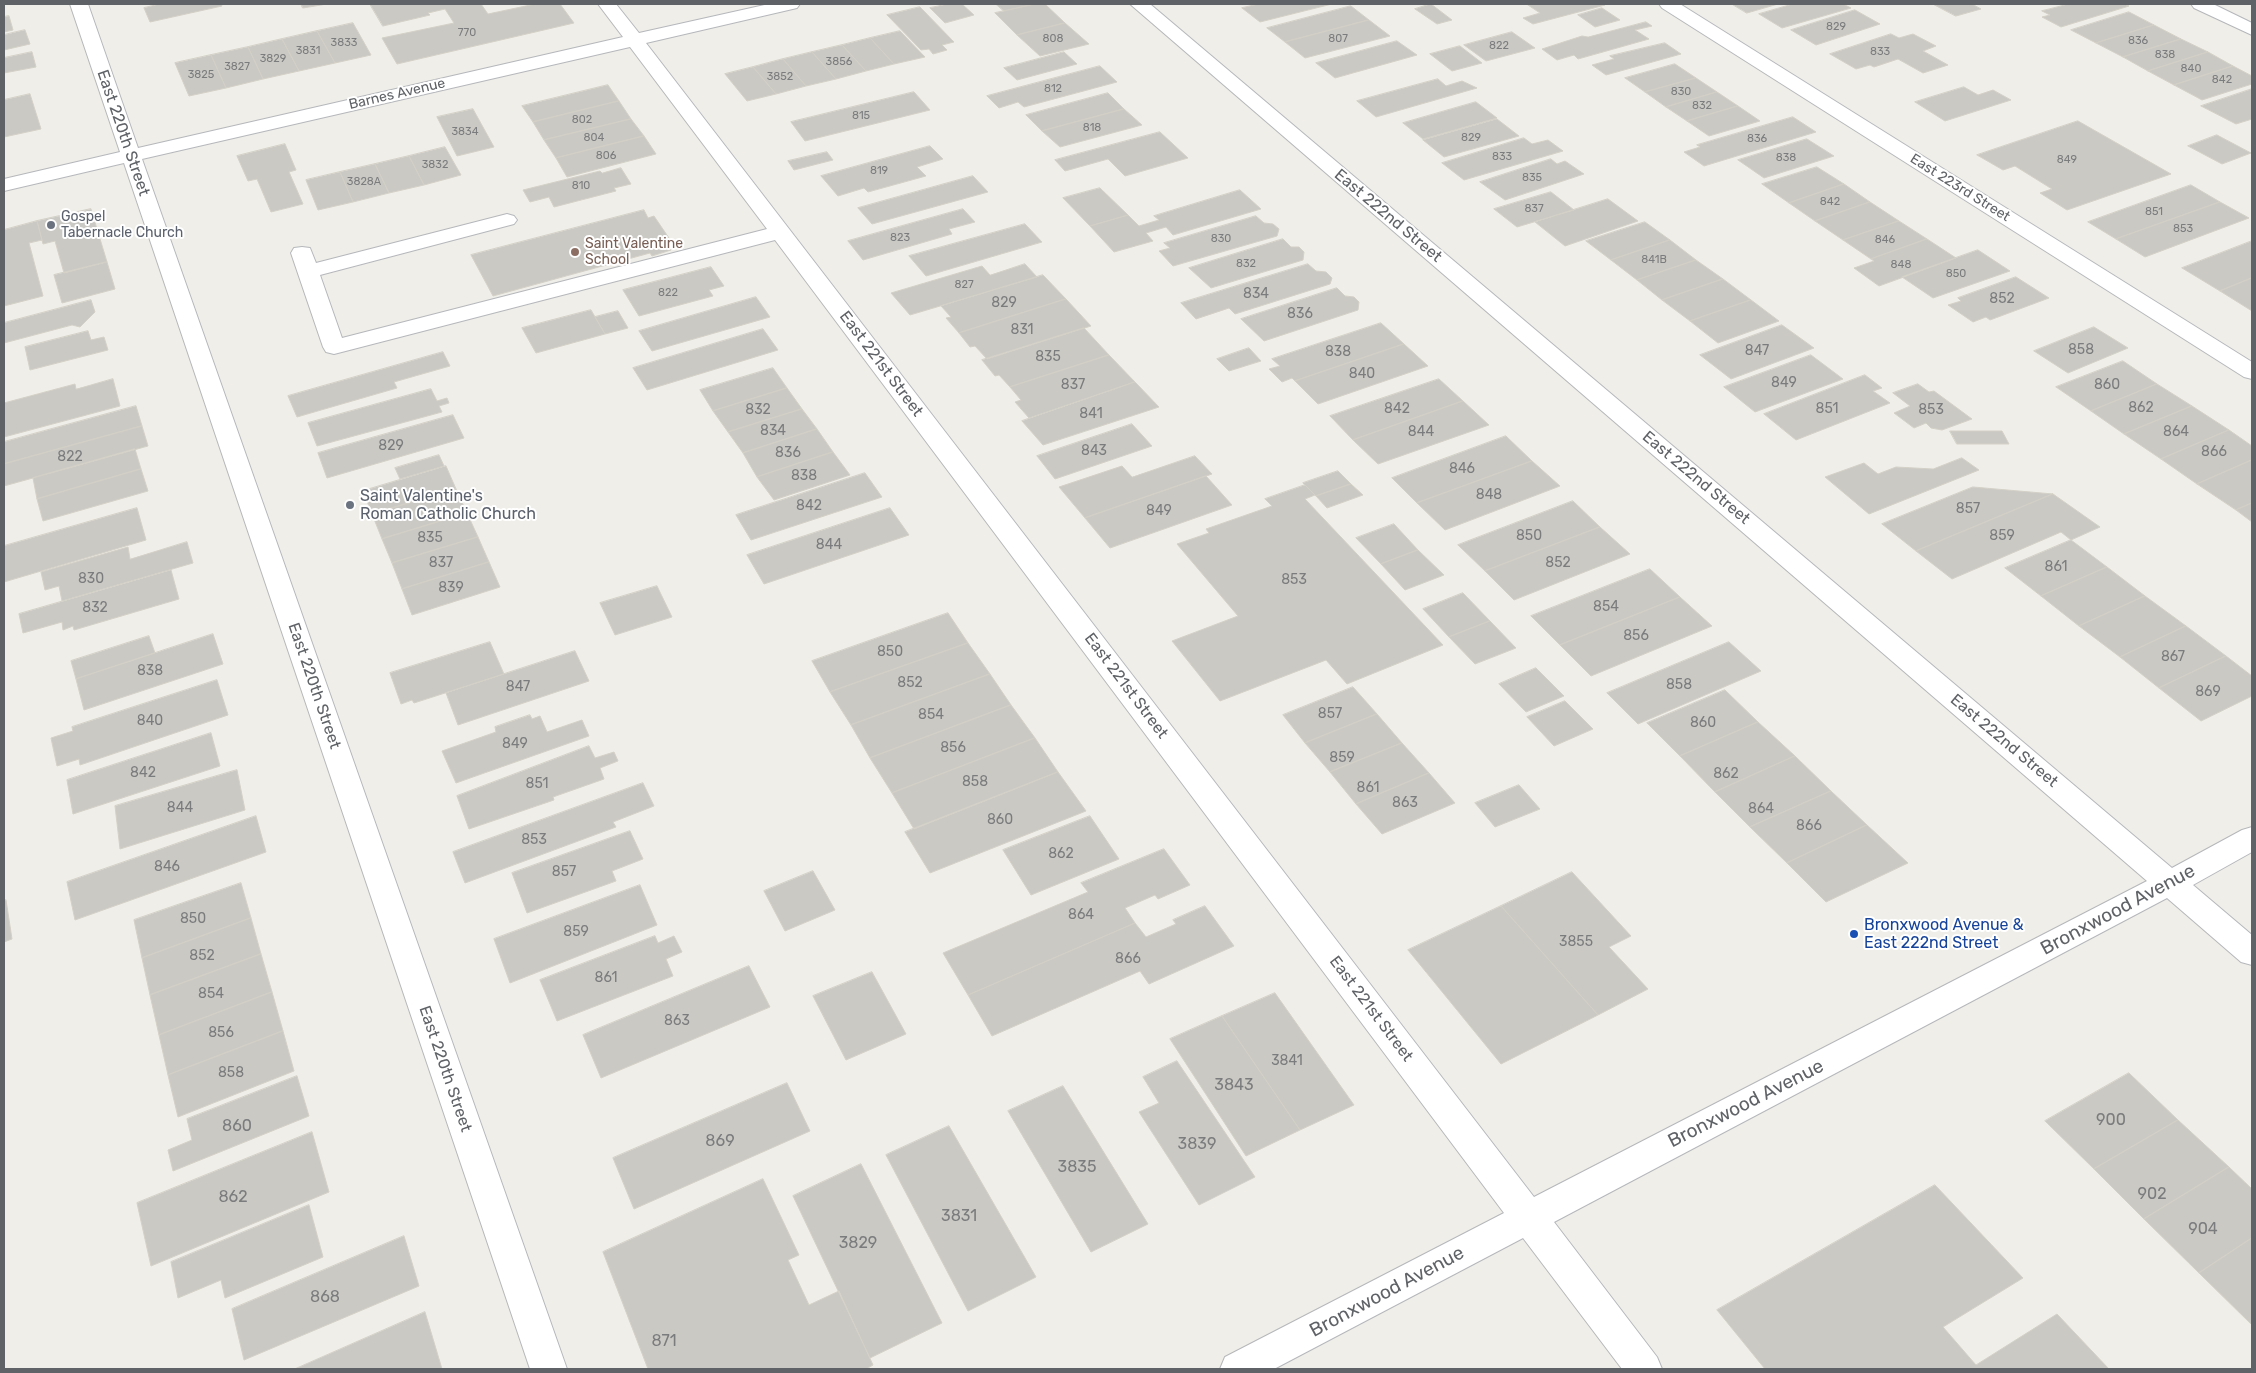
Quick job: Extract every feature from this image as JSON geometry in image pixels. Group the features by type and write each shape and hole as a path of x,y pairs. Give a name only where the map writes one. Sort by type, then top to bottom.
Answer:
{"street":[{"name":"East 220th Street","path":"79,4 548,1369"},
{"name":"East 221st Street","path":"607,4 1644,1369"},
{"name":"Barnes Avenue","path":"4,185 791,4"},
{"name":"East 222nd Street","path":"1139,4 2252,953"},
{"name":"East 223rd Street","path":"1668,4 2252,372"},
{"path":"2200,4 2252,30"},
{"path":"507,220 305,262 334,347 782,232"},
{"name":"Bronxwood Avenue","path":"1238,1369 2170,883 2252,838"}],"building":[{"path":"160,4 221,4 222,6 150,22 144,8"},
{"path":"301,4 327,4 303,8"},
{"path":"370,4 481,4 488,14 535,4 560,4 574,23 397,64 382,38 454,23 445,9 428,13 430,15 383,26"},
{"path":"948,4 962,4 974,15 945,23 930,8"},
{"path":"996,4 1035,4 1004,11"},
{"path":"1035,4 1045,4 1065,23 1017,35 995,13"},
{"path":"1259,4 1332,4 1260,22 1242,8"},
{"path":"1431,4 1452,20 1437,24 1415,9"},
{"path":"1732,4 1778,4 1747,13"},
{"path":"1793,4 1843,4 1851,8 1782,28 1759,14"},
{"path":"1933,4 1972,4 1981,9 1956,16"},
{"path":"2069,4 2124,4 2129,6 2061,27 2042,17 2050,15 2042,11"},
{"path":"1528,5 1605,5 1533,24 1523,18 1540,13"},
{"path":"1351,6 1369,20 1285,42 1267,28"},
{"path":"920,7 954,42 942,45 947,50 933,54 929,49 921,50 887,15"},
{"path":"1602,8 1620,20 1595,27 1578,15"},
{"path":"1855,10 1880,24 1816,45 1791,30"},
{"path":"2129,12 2154,25 2096,43 2071,30"},
{"path":"9,16 13,30 4,32 4,17"},
{"path":"1369,20 1390,36 1305,58 1285,42"},
{"path":"1646,22 1652,26 1635,30 1649,39 1578,59 1574,55 1557,60 1542,49 1582,36 1588,37"},
{"path":"353,23 371,55 335,63 317,31"},
{"path":"1065,23 1089,44 1040,56 1017,35"},
{"path":"2154,25 2181,39 2123,57 2096,43"},
{"path":"25,30 30,44 4,50 4,35"},
{"path":"317,31 335,63 299,71 282,39"},
{"path":"900,31 925,57 894,64 870,38"},
{"path":"1512,32 1535,48 1486,61 1464,45"},
{"path":"1891,34 1899,38 1913,34 1936,46 1923,51 1948,65 1923,73 1898,59 1874,67 1870,65 1856,69 1830,54"},
{"path":"870,38 894,64 866,71 842,45"},
{"path":"282,39 299,71 263,79 248,47"},
{"path":"2181,39 2208,52 2148,71 2123,57"},
{"path":"1397,41 1417,55 1335,78 1316,63"},
{"path":"1665,43 1681,54 1606,75 1592,65 1614,59 1610,56"},
{"path":"842,45 866,71 836,79 812,52"},
{"path":"1460,46 1482,63 1452,71 1430,54"},
{"path":"248,47 263,79 226,88 211,55"},
{"path":"32,52 36,67 4,73 4,58"},
{"path":"812,52 836,79 806,86 783,59"},
{"path":"1064,52 1077,64 1017,80 1004,68"},
{"path":"2208,52 2233,66 2174,85 2148,71"},
{"path":"211,55 226,88 189,96 175,63"},
{"path":"783,59 806,86 776,94 753,67"},
{"path":"1675,64 1696,78 1645,92 1625,78"},
{"path":"1100,66 1117,82 1024,107 1018,102 999,108 987,96"},
{"path":"2233,66 2252,76 2252,84 2202,100 2174,85"},
{"path":"753,67 776,94 747,101 725,74"},
{"path":"1696,78 1717,92 1666,107 1645,92"},
{"path":"1438,79 1446,86 1462,81 1477,88 1376,117 1357,101"},
{"path":"608,85 619,101 533,122 522,106"},
{"path":"1964,87 1978,95 1993,90 2011,100 1945,121 1915,102"},
{"path":"2252,89 2252,119 2236,124 2201,106"},
{"path":"914,92 930,110 805,141 791,122"},
{"path":"1717,92 1738,106 1687,121 1666,107"},
{"path":"1108,93 1124,109 1042,131 1026,115"},
{"path":"30,94 41,129 4,137 4,100"},
{"path":"619,101 631,119 544,140 533,122"},
{"path":"1476,102 1497,118 1423,139 1403,123"},
{"path":"1738,106 1760,121 1709,136 1687,121"},
{"path":"473,109 494,147 457,156 437,117"},
{"path":"1124,109 1142,125 1060,147 1042,131"},
{"path":"1793,117 1816,132 1704,166 1684,152 1700,147 1697,145"},
{"path":"631,119 644,136 556,158 544,140"},
{"path":"1497,119 1519,136 1444,157 1423,140"},
{"path":"2078,121 2171,174 2067,210 2040,193 2052,189 2015,166 2003,170 1977,155"},
{"path":"1160,132 1188,158 1125,176 1108,159 1065,171 1055,160"},
{"path":"2217,135 2251,153 2222,164 2188,146"},
{"path":"644,136 656,154 567,177 556,158"},
{"path":"1524,138 1532,144 1548,140 1563,151 1464,180 1442,163"},
{"path":"1807,139 1834,156 1764,178 1738,160"},
{"path":"285,144 296,170 289,172 303,204 271,212 257,179 248,181 237,156"},
{"path":"930,146 943,159 917,167 926,176 868,192 864,188 838,196 821,176"},
{"path":"445,147 461,175 424,185 409,156"},
{"path":"827,152 833,160 794,170 788,161"},
{"path":"409,156 424,185 389,193 375,164"},
{"path":"1551,159 1557,164 1565,161 1584,174 1505,200 1480,182"},
{"path":"375,164 389,193 353,202 340,172"},
{"path":"1817,167 1844,184 1789,203 1762,184"},
{"path":"621,168 631,184 614,188 616,191 554,207 549,197 530,202 523,190 600,171 602,173"},
{"path":"340,172 353,202 318,210 306,180"},
{"path":"973,176 988,192 872,224 858,208"},
{"path":"1844,184 1870,202 1815,221 1789,203"},
{"path":"2191,185 2220,202 2116,239 2088,222"},
{"path":"1100,188 1128,215 1090,226 1063,198"},
{"path":"1240,190 1261,209 1173,235 1166,227 1146,233 1153,241 1114,252 1090,226 1128,215 1139,226 1159,220 1154,216"},
{"path":"1551,192 1574,210 1517,227 1494,209"},
{"path":"1608,199 1638,221 1565,246 1535,222"},
{"path":"1870,202 1899,221 1843,240 1815,221"},
{"path":"2220,202 2249,218 2145,257 2116,239"},
{"path":"91,209 107,262 64,273 55,241 43,244 37,221"},
{"path":"963,209 975,222 949,229 952,234 863,260 848,241"},
{"name":"Saint Valentine School","path":"644,210 648,218 654,216 671,241 666,242 671,250 652,256 650,253 493,296 471,255"},
{"path":"1256,216 1264,223 1273,224 1279,229 1277,236 1173,266 1159,251 1170,248 1164,243"},
{"path":"37,221 42,240 29,243 43,296 4,306 4,230"},
{"path":"1899,221 1927,239 1871,259 1843,240"},
{"path":"1645,222 1670,240 1611,260 1586,241"},
{"path":"1025,224 1042,242 926,276 909,256"},
{"path":"1283,239 1291,247 1299,247 1304,252 1303,260 1211,288 1189,268"},
{"path":"1927,239 1956,258 1879,286 1854,268 1874,261 1871,259"},
{"path":"1670,240 1696,260 1637,280 1611,260"},
{"path":"2252,241 2252,278 2220,291 2182,268"},
{"path":"1978,250 2010,271 1933,298 1902,277"},
{"path":"1696,260 1723,279 1662,300 1637,280"},
{"path":"107,262 115,289 62,303 54,275"},
{"path":"1025,264 1037,277 910,315 891,293 982,266 990,275"},
{"path":"1308,264 1316,271 1326,272 1332,278 1330,284 1235,314 1229,308 1196,319 1181,303"},
{"path":"711,267 724,286 709,290 713,296 639,316 623,290"},
{"path":"1043,275 1066,299 959,333 946,318 951,317 941,306"},
{"path":"2016,277 2049,298 1990,320 1986,317 1973,322 1948,305 1961,301 1958,298"},
{"path":"2252,278 2252,311 2220,291"},
{"path":"1723,279 1751,300 1690,321 1662,300"},
{"path":"1337,288 1345,296 1354,297 1359,302 1358,310 1264,341 1241,319"},
{"path":"756,297 770,317 652,351 639,331"},
{"path":"1066,299 1091,326 987,359 975,346 970,347 959,333"},
{"path":"91,300 95,312 80,327 72,325 4,343 4,323"},
{"path":"1751,300 1779,321 1718,343 1690,321"},
{"path":"591,310 605,334 536,353 522,328"},
{"path":"618,311 628,328 605,334 595,317"},
{"path":"1381,323 1404,344 1295,381 1292,378 1282,382 1269,369 1280,366 1272,359"},
{"path":"1782,325 1814,348 1731,379 1700,355"},
{"path":"2094,327 2128,348 2068,373 2034,351"},
{"path":"1084,328 1109,355 1010,387 999,375 995,376 982,360"},
{"path":"763,329 778,350 647,390 633,368"},
{"path":"88,331 91,340 104,337 108,350 30,370 25,347"},
{"path":"1404,344 1428,366 1318,404 1295,381"},
{"path":"1249,348 1261,361 1229,371 1217,359"},
{"path":"443,352 450,366 394,382 397,388 297,417 288,396"},
{"path":"1109,355 1135,382 1029,418 1015,402 1021,400 1010,387"},
{"path":"1811,355 1843,379 1755,412 1724,387"},
{"path":"2123,361 2157,384 2091,411 2056,387"},
{"path":"773,368 787,388 713,411 700,390"},
{"path":"1865,375 1882,388 1873,391 1890,403 1796,440 1764,414"},
{"path":"113,379 120,406 4,437 4,403 75,384 76,389"},
{"path":"1439,379 1463,401 1353,440 1330,416"},
{"path":"1135,382 1159,407 1043,445 1022,421"},
{"path":"1918,384 1929,392 1934,391 1972,419 1942,430 1931,428 1926,423 1914,428 1894,413 1910,406 1893,393"},
{"path":"2157,384 2192,406 2124,434 2091,411"},
{"path":"787,388 802,409 728,432 713,411"},
{"path":"431,389 437,401 447,398 449,403 439,406 442,412 317,446 308,423"},
{"path":"1463,401 1489,425 1378,464 1353,440"},
{"path":"136,406 142,426 4,464 4,442"},
{"path":"2192,406 2229,430 2161,459 2124,434"},
{"path":"802,409 817,429 743,453 728,432"},
{"path":"453,415 464,438 327,478 318,453"},
{"path":"1132,424 1152,446 1055,479 1037,456"},
{"path":"142,426 148,446 4,486 4,464"},
{"path":"817,429 833,452 757,477 743,453"},
{"path":"2229,430 2252,446 2252,460 2197,484 2161,459"},
{"path":"1950,431 2002,431 2009,444 1957,444"},
{"path":"1506,436 1532,461 1417,503 1392,478"},
{"path":"135,449 141,469 37,499 33,478"},
{"path":"833,452 850,475 774,500 757,477"},
{"path":"439,455 444,466 400,479 395,468"},
{"path":"1195,456 1212,474 1085,518 1059,487 1122,466 1132,477"},
{"path":"1962,458 1979,470 1869,514 1825,477 1864,463 1878,474 1896,467 1933,469"},
{"path":"2252,460 2252,503 2236,510 2197,484"},
{"path":"1532,461 1560,486 1445,530 1417,503"},
{"path":"446,466 456,489 372,514 363,491"},
{"path":"141,469 148,491 43,521 37,499"},
{"path":"1338,471 1351,484 1316,496 1303,483"},
{"path":"865,473 882,497 751,540 736,515"},
{"path":"1206,476 1232,505 1110,548 1085,518"},
{"path":"1351,484 1363,495 1327,508 1316,496"},
{"path":"1305,485 1315,495 1305,499 1443,645 1347,684 1326,660 1220,701 1172,641 1238,616 1177,544 1209,533 1206,529 1272,506 1265,499"},
{"path":"1973,487 2053,494 1916,551 1882,524"},
{"path":"456,489 467,513 382,539 372,514"},
{"path":"2053,494 2100,527 2071,540 2061,532 1952,579 1916,551"},
{"path":"1573,501 1600,527 1485,571 1458,545"},
{"path":"2252,503 2252,522 2236,510"},
{"path":"137,508 146,540 4,582 4,546"},
{"path":"890,508 909,535 764,584 747,555"},
{"path":"467,513 478,537 392,563 382,539"},
{"path":"1394,524 1418,550 1381,564 1356,538"},
{"path":"1600,527 1630,554 1514,600 1485,571"},
{"path":"478,537 489,562 402,589 392,563"},
{"path":"2071,540 2107,567 2041,596 2005,568"},
{"path":"187,542 193,563 62,601 59,586 45,590 41,572 128,547 130,559"},
{"path":"1418,550 1444,575 1405,590 1381,564"},
{"path":"489,562 500,587 412,615 402,589"},
{"path":"2107,567 2145,596 2079,626 2041,596"},
{"path":"1650,569 1680,597 1560,645 1531,616"},
{"path":"171,570 179,599 74,630 73,626 63,630 62,622 23,633 19,614"},
{"path":"657,586 672,617 615,635 600,603"},
{"path":"1463,593 1490,621 1449,637 1423,609"},
{"path":"2145,596 2186,626 2120,657 2079,626"},
{"path":"1680,597 1712,626 1591,676 1560,645"},
{"path":"948,613 968,643 830,692 812,661"},
{"path":"1490,621 1516,648 1475,664 1449,637"},
{"path":"2186,626 2226,656 2159,688 2120,657"},
{"path":"213,634 223,664 84,710 76,679"},
{"path":"149,636 155,653 76,679 71,661"},
{"path":"490,642 504,674 414,703 412,700 401,704 390,673"},
{"path":"1729,642 1761,671 1638,724 1607,693"},
{"path":"968,643 990,674 851,725 830,692"},
{"path":"575,651 589,681 458,725 446,693"},
{"path":"2226,656 2252,676 2252,696 2201,721 2159,688"},
{"path":"1536,668 1564,696 1526,712 1499,684"},
{"path":"990,674 1011,705 870,758 851,725"},
{"path":"217,680 228,715 80,765 79,759 57,766 51,738 73,731 72,727"},
{"path":"1353,687 1377,714 1305,743 1283,715"},
{"path":"1725,690 1758,722 1680,756 1647,723"},
{"path":"1565,701 1593,729 1554,746 1527,717"},
{"path":"1011,705 1035,738 892,793 870,758"},
{"path":"1377,714 1402,743 1330,772 1305,743"},
{"path":"530,715 532,719 540,716 547,732 582,720 589,736 456,783 442,751 496,732 495,727"},
{"path":"1758,722 1795,756 1715,792 1680,756"},
{"path":"211,733 220,766 73,814 67,780"},
{"path":"1035,738 1058,772 914,829 892,793"},
{"path":"1402,743 1429,773 1356,804 1330,772"},
{"path":"589,746 595,758 614,752 618,761 600,768 604,779 553,797 554,800 469,829 457,796"},
{"path":"1795,756 1831,791 1750,827 1715,792"},
{"path":"237,770 245,810 120,849 115,806"},
{"path":"1058,772 1086,811 930,873 905,832"},
{"path":"1429,773 1455,803 1382,834 1356,804"},
{"path":"643,783 654,806 613,822 616,827 465,883 453,852"},
{"path":"1519,785 1540,809 1495,827 1475,803"},
{"path":"1831,791 1867,825 1787,863 1750,827"},
{"path":"256,816 266,852 75,920 67,882"},
{"path":"1090,816 1119,859 1031,895 1003,850"},
{"path":"1867,825 1908,863 1826,902 1787,863"},
{"path":"630,831 643,859 612,871 616,881 527,913 512,873"},
{"path":"1164,849 1190,885 1158,899 1155,895 1125,908 1135,923 968,995 943,953 1088,892 1081,883"},
{"path":"813,871 835,910 785,931 764,891"},
{"path":"1572,872 1631,936 1609,947 1648,989 1598,1015 1501,906"},
{"path":"241,883 251,918 142,958 134,920"},
{"path":"640,885 657,925 510,983 494,939"},
{"path":"6,900 12,939 4,942 4,901"},
{"path":"1205,906 1234,946 1149,984 1140,971 992,1036 968,995 1135,923 1146,937 1176,924 1173,920"},
{"path":"1501,906 1598,1015 1501,1064 1408,950"},
{"path":"251,918 261,954 150,995 142,958"},
{"path":"655,936 658,943 674,936 682,952 666,959 673,976 557,1021 540,980"},
{"path":"261,954 272,992 159,1035 150,995"},
{"path":"749,966 770,1007 601,1078 583,1035"},
{"path":"872,972 906,1034 846,1060 813,996"},
{"path":"272,992 283,1031 168,1075 159,1035"},
{"path":"1275,993 1354,1105 1300,1130 1222,1016"},
{"path":"1222,1016 1300,1130 1246,1156 1170,1039"},
{"path":"283,1031 294,1071 178,1117 168,1075"},
{"path":"1177,1061 1255,1177 1199,1205 1139,1112 1159,1103 1143,1077"},
{"path":"2129,1073 2178,1120 2094,1169 2045,1121"},
{"path":"297,1076 309,1116 173,1171 168,1150 192,1140 187,1119"},
{"path":"787,1083 810,1131 634,1209 613,1158"},
{"path":"1063,1086 1148,1224 1091,1252 1008,1111"},
{"path":"2178,1120 2229,1167 2144,1219 2094,1169"},
{"path":"949,1126 1036,1277 968,1311 886,1155"},
{"path":"312,1132 329,1192 151,1266 137,1203"},
{"path":"861,1164 942,1323 870,1358 793,1196"},
{"path":"2229,1167 2252,1189 2252,1238 2199,1273 2144,1219"},
{"path":"763,1179 799,1255 788,1260 809,1305 839,1291 873,1365 866,1369 648,1369 603,1252"},
{"path":"1935,1185 2023,1278 1943,1327 1976,1365 2057,1314 2109,1369 1765,1369 1717,1310"},
{"path":"309,1205 323,1257 225,1298 221,1280 178,1298 171,1262"},
{"path":"404,1236 419,1286 244,1360 232,1309"},
{"path":"2252,1238 2252,1325 2199,1273"},
{"path":"425,1312 442,1369 295,1369"}],"place":[{"name":"Gospel Tabernacle Church","path":"51,225"},
{"name":"Saint Valentine School","path":"575,252"},
{"name":"Saint Valentine's Roman Catholic Church","path":"350,505"},
{"name":"Bronxwood Avenue & East 222nd Street","path":"1854,934"}]}
